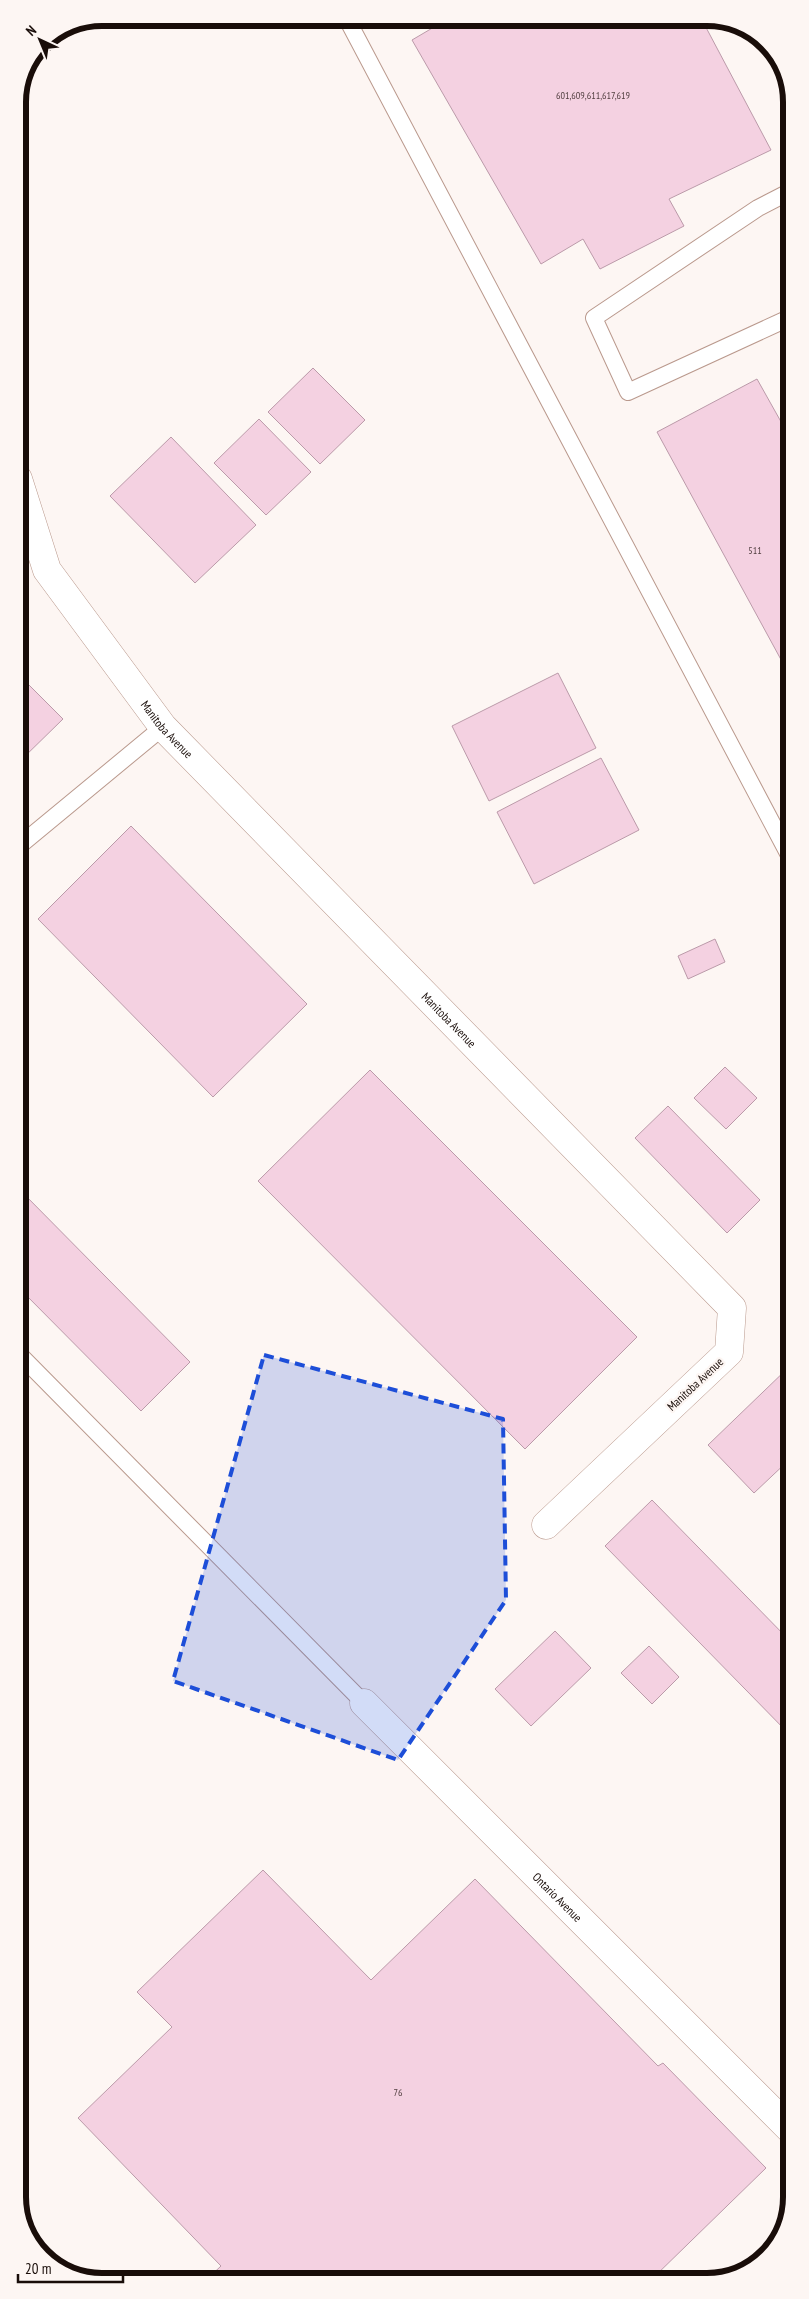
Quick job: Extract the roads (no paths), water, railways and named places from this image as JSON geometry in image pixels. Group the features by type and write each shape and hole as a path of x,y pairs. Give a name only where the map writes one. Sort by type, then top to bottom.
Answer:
{"street":[{"name":"Manitoba Avenue","path":"26,504 47,570 163,727 732,1308 729,1352 546,1525"},
{"name":"Ontario Avenue","path":"364,1703 783,2122"}],"lane":[{"path":"351,26 783,844"},
{"path":"783,195 758,208 594,318 628,392 783,321"},
{"path":"26,840 163,727"},
{"name":"Ontario Avenue","path":"26,1361 364,1703"}]}
